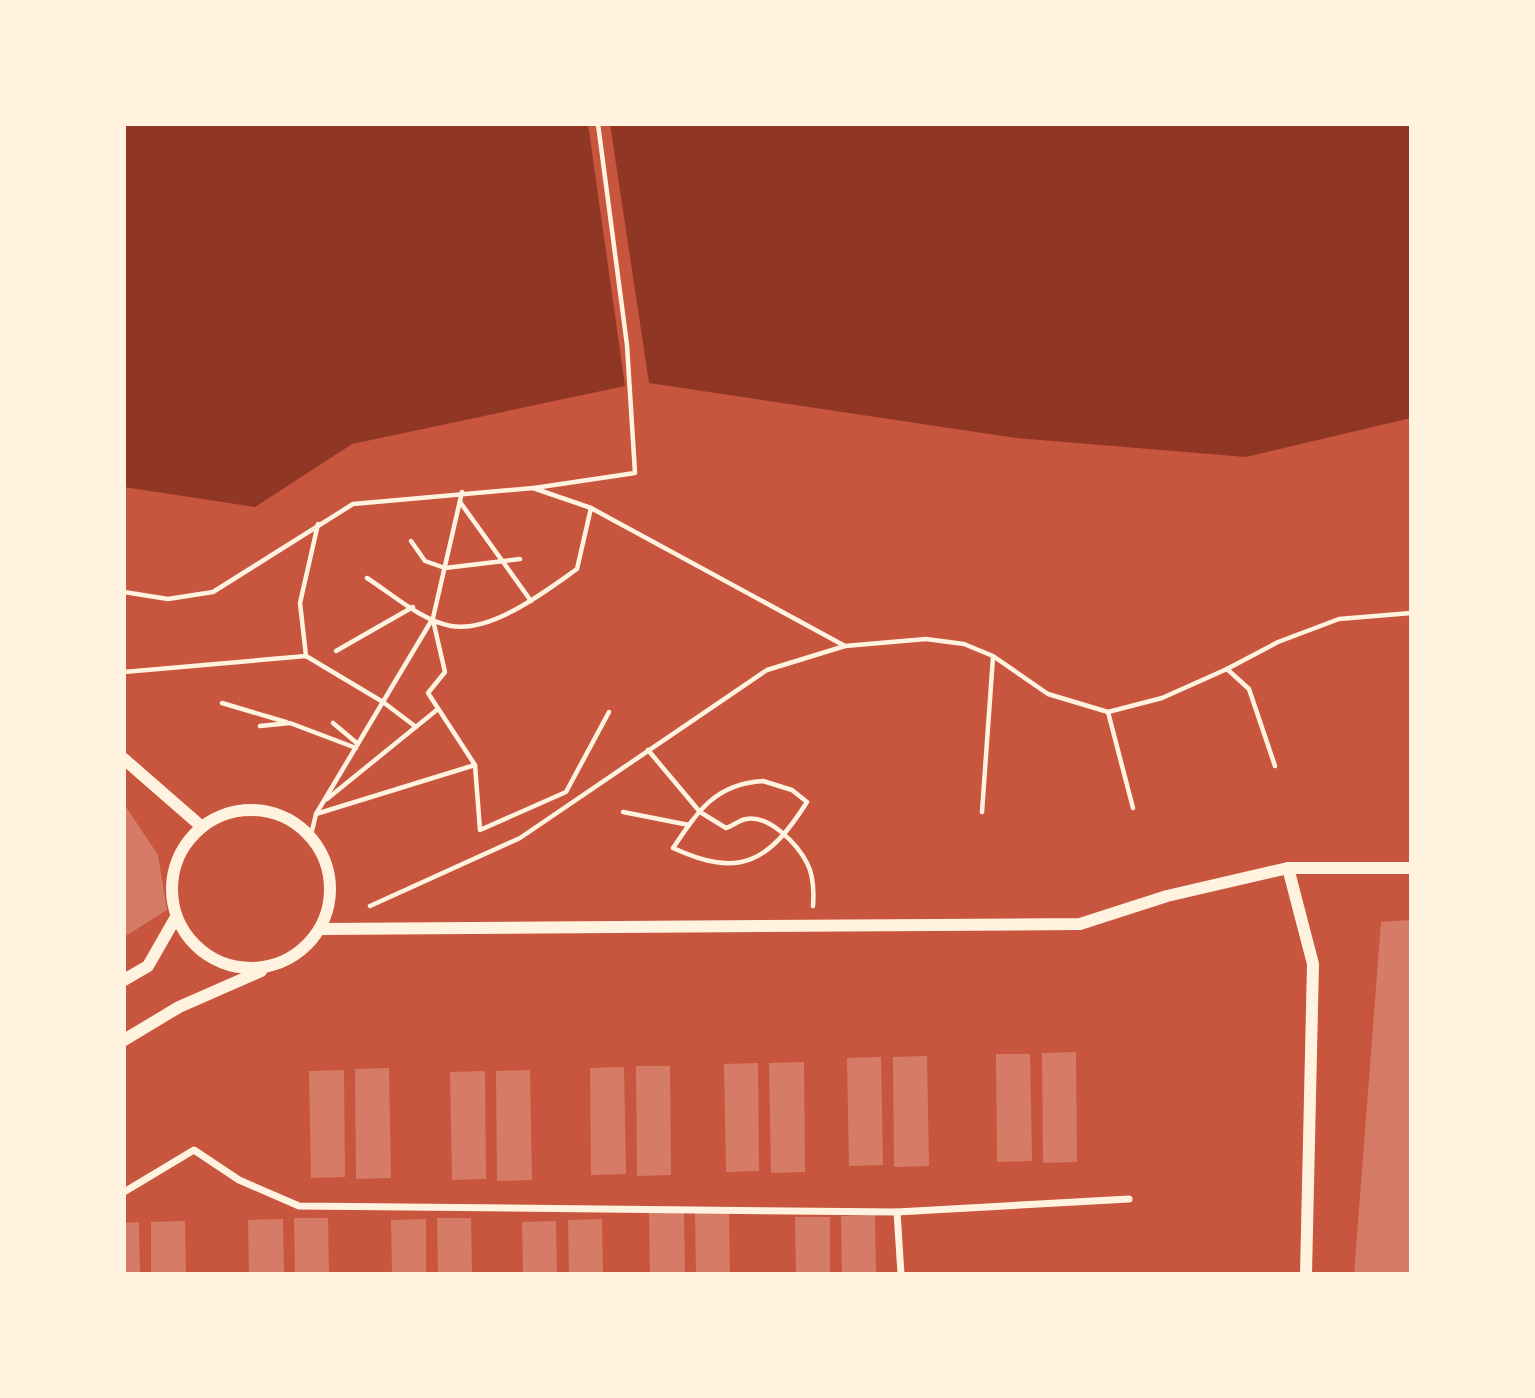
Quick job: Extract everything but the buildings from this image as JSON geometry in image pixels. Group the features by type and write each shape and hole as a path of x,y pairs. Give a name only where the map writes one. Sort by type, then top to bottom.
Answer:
{"street":[{"path":"124,759 202,827"},
{"path":"124,1040 178,1007 293,957 309,945 320,929 328,911 330,880 322,852 311,835 278,814 258,809 238,811 202,827 187,842 172,878 176,917 186,935 216,961 245,968 274,965"},
{"path":"320,929 1080,924 1167,896 1288,868 1411,868"},
{"path":"1288,868 1313,964 1306,1274"},
{"path":"124,980 148,966 176,917"},
{"path":"124,1192 194,1150 239,1180 299,1206 897,1212 1129,1199"},
{"path":"897,1212 901,1274"}],"path":[{"path":"124,592 169,599 213,592 353,504 462,492 533,488 635,473 627,345 598,124"},
{"path":"533,488 591,508 845,646"},
{"path":"311,835 316,814 433,620 462,492"},
{"path":"460,502 505,561 531,601"},
{"path":"367,578 433,620 453,627 475,625 531,601 577,569 591,508"},
{"path":"306,656 300,603 318,524"},
{"path":"411,541 425,561 445,568 520,559"},
{"path":"336,651 413,607"},
{"path":"358,912 520,838 766,670 845,646 926,639 964,644 993,656 1048,694 1108,712 1162,698 1227,669 1278,642 1339,619 1411,613"},
{"path":"433,620 444,673 428,693 475,765 480,830 566,792 609,712"},
{"path":"124,672 306,656 383,702 416,727"},
{"path":"982,812 993,656"},
{"path":"1227,669 1249,689 1275,766"},
{"path":"222,704 357,746"},
{"path":"324,802 438,709"},
{"path":"1108,712 1133,808"},
{"path":"260,726 290,723"},
{"path":"333,723 357,746"},
{"path":"649,750 700,812 726,828 747,818 761,820 786,836 807,863 814,885 812,925"},
{"path":"316,814 475,765"},
{"path":"763,781 792,790 807,802 786,836 760,856 722,866 701,861 673,848 689,825 716,795 740,782 763,781"},
{"path":"623,812 689,825"}],"shaded area":[{"path":"124,124 588,124 625,386 352,444 255,507 124,487"},
{"path":"610,124 1411,124 1411,418 1246,457 1016,438 649,383"}]}
